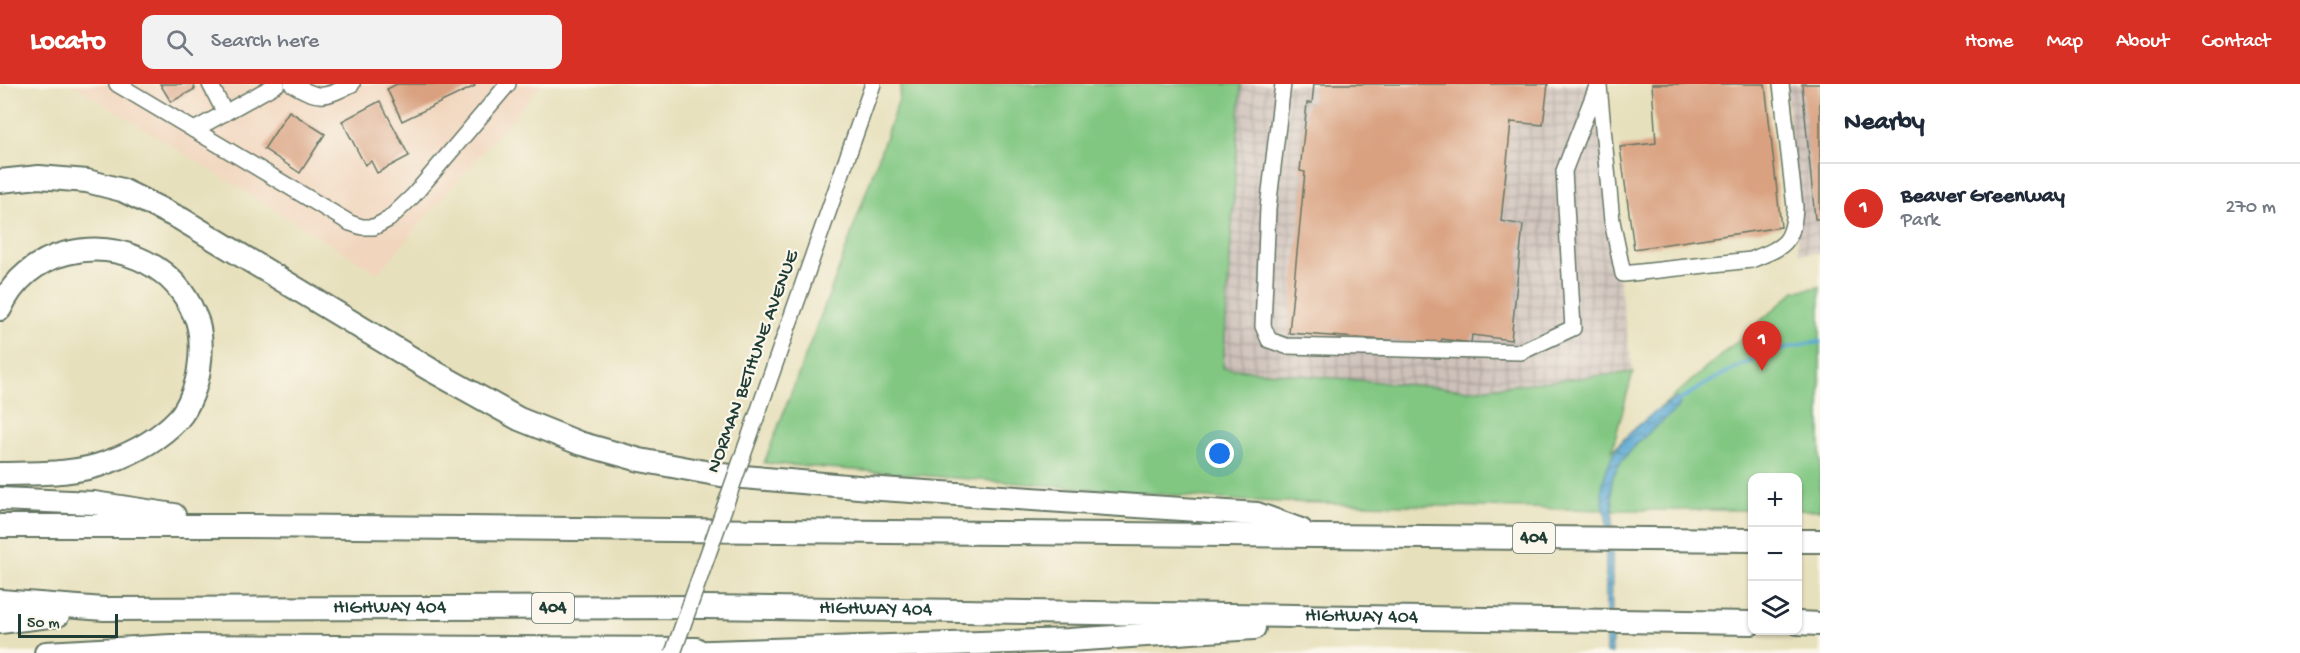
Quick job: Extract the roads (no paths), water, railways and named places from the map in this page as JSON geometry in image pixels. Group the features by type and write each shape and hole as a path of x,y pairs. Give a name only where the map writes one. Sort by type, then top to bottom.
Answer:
{"highway":[{"path":"0,181 39,177 87,181 123,190 181,219 430,370 519,419 579,443 640,460 733,476 1186,511 1257,514 1316,536"},
{"path":"0,309 24,273 50,257 82,249 117,251 138,258 162,272 182,291 198,323 201,354 198,383 179,418 153,440 108,463 63,473 0,474"},
{"path":"0,499 94,502 246,526"},
{"name":"404","path":"0,526 246,526 1748,540"},
{"path":"1802,541 1820,541"},
{"name":"HIGHWAY 404","path":"0,612 104,609 706,607 1748,623"},
{"path":"681,653 1069,640 1423,617"},
{"path":"1802,623 1820,624"},
{"path":"46,653 171,646 752,649"}],"street":[{"path":"117,84 350,223 362,227 374,227 389,219 413,196 508,84"},
{"path":"210,84 225,113"},
{"path":"194,130 276,84"},
{"path":"292,84 312,95 321,97 352,84"},
{"name":"NORMAN BETHUNE AVENUE","path":"673,653 873,84"},
{"path":"1283,84 1268,218 1263,326 1269,340 1286,346 1521,352 1573,328 1564,171 1598,84"},
{"path":"1598,84 1612,221 1623,274 1751,260 1789,239 1796,207 1781,84"}],"water":[{"path":"1678,398 1679,407 1634,446 1614,474 1611,488 1613,510 1612,653 1606,653 1607,525 1602,494 1605,476 1613,454 1624,439 1652,414"}],"waterway":[{"path":"1680,400 1747,362 1783,349 1820,342"}],"place":[{"name":"Beaver Greenway","path":"1762,371"}]}
